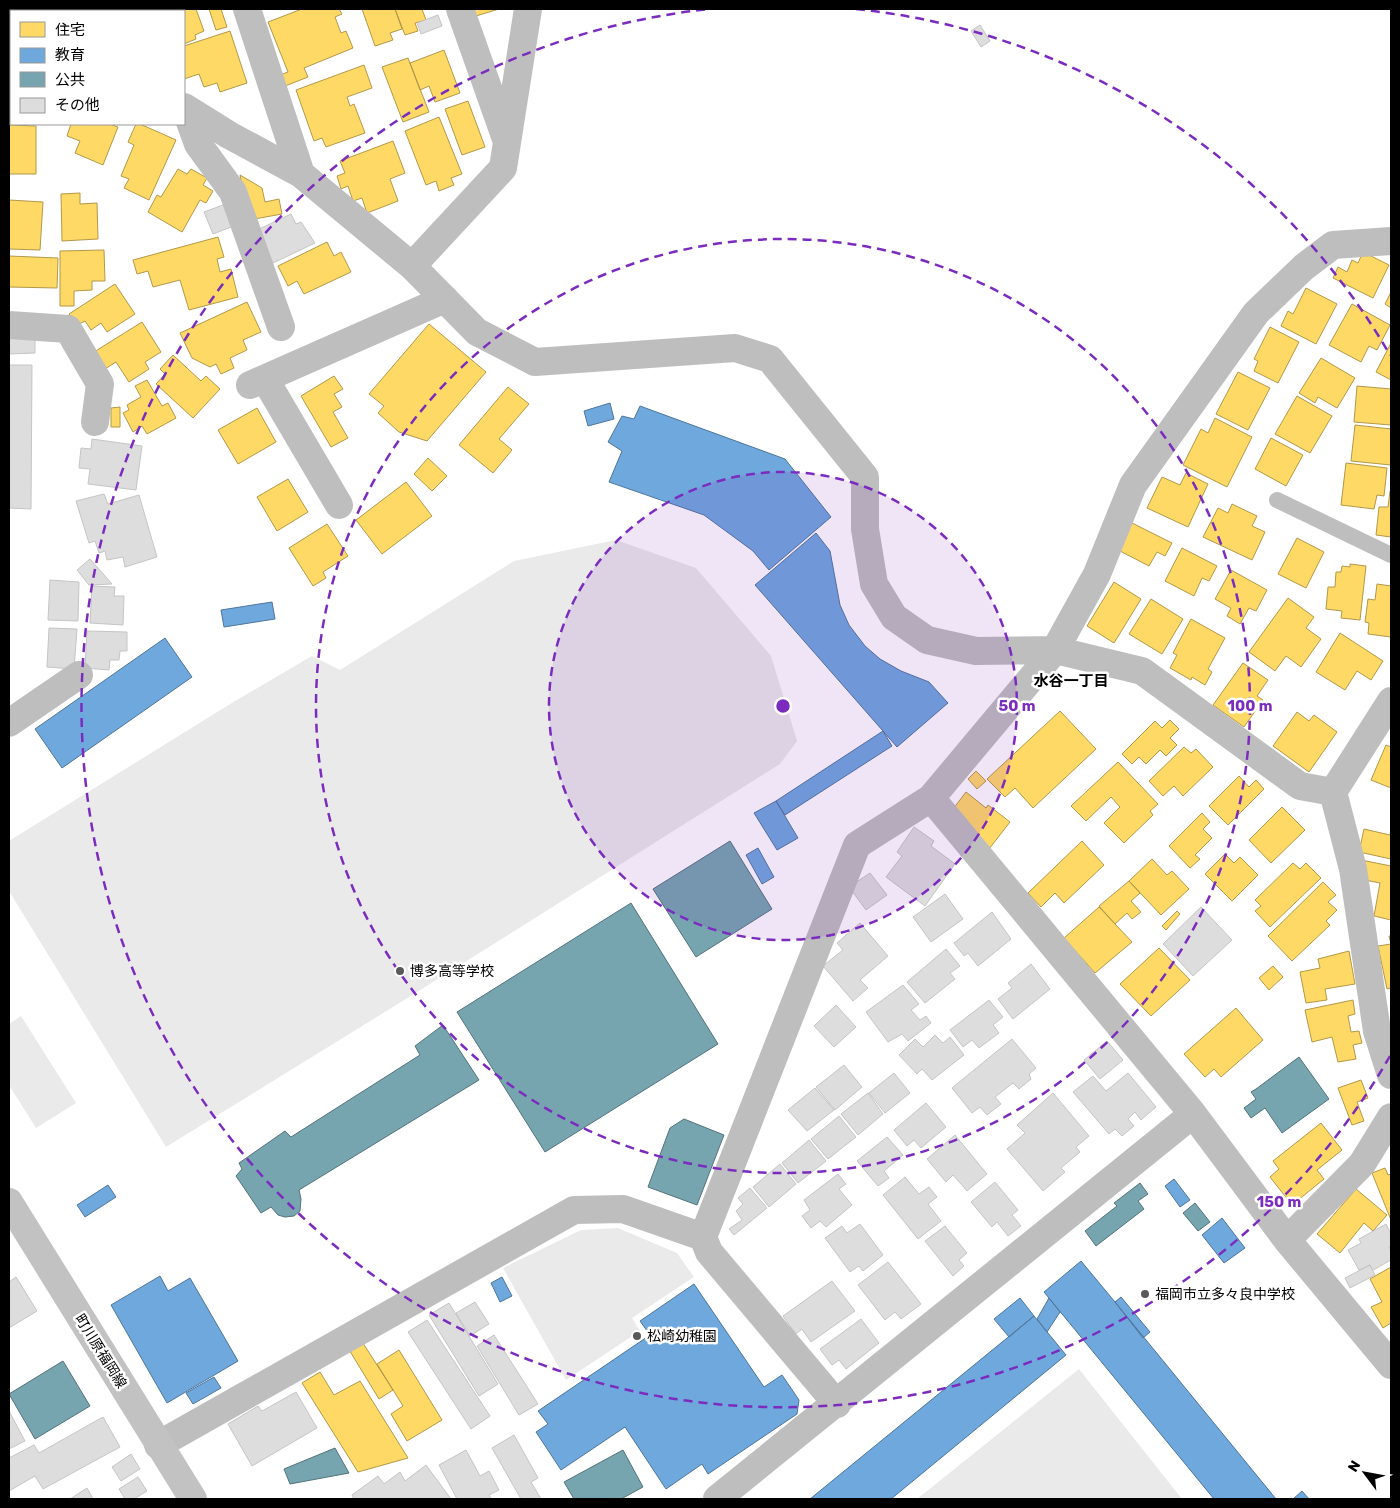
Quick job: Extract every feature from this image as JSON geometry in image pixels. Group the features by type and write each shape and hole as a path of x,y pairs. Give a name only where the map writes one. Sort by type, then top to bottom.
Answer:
{"main road":[{"name":"町川原福岡線","path":"9,1202 193,1499"}],"street":[{"path":"247,9 301,174"},
{"path":"460,9 507,143"},
{"path":"412,266 503,168 528,9"},
{"path":"185,107 229,135 301,174 412,266 478,332 535,362 735,348 770,358 866,477 865,529 874,584 894,617 927,640 976,651 1056,650 1142,671 1300,786 1333,792"},
{"path":"185,107 198,144 233,192 281,327"},
{"path":"837,1404 709,1252 703,1237 857,845 932,798 1056,650 1097,574 1133,485 1256,312 1304,267 1332,246 1391,241"},
{"path":"339,505 257,382 445,299"},
{"path":"9,325 68,329 100,384 95,422"},
{"path":"9,723 79,675"},
{"path":"1391,700 1333,792 1353,869 1377,1030 1391,1075"},
{"path":"932,798 1194,1114 1287,1240 1391,1365"},
{"path":"717,1499 1194,1114"},
{"path":"1287,1240 1362,1164 1391,1117"},
{"path":"158,1445 574,1210 623,1209 703,1237"}],"lane":[{"path":"1276,500 1391,556"}],"shaded area":[{"path":"616,540 696,568 771,656 797,741 780,764 166,1147 9,891 9,841 235,701 312,656 340,670 514,561"},
{"path":"21,1016 76,1103 36,1128 9,1085 9,1024"},
{"path":"618,1228 677,1253 694,1277 632,1318 640,1331 566,1380 503,1268 581,1230"},
{"path":"1079,1369 1182,1499 917,1499"}],"building: 住宅":[{"path":"124,9 124,10 88,10"},
{"path":"196,9 204,31 195,35 196,39 185,44 185,10 148,10"},
{"path":"209,9 221,9 227,27 216,30"},
{"path":"302,9 339,9 342,14 335,17 341,33 346,31 353,48 304,68 308,77 285,86 280,75 288,72 268,22"},
{"path":"362,9 395,9 402,29 390,33 393,40 375,46"},
{"path":"395,9 422,9 426,20 415,23 418,31 405,35"},
{"path":"474,9 499,9 476,16"},
{"path":"230,31 247,83 220,92 217,83 204,87 199,74 185,79 185,46"},
{"path":"444,50 460,93 435,102 429,86 420,90 410,63"},
{"path":"408,58 429,112 403,122 382,67"},
{"path":"364,65 372,88 347,97 350,106 354,104 365,133 326,147 322,138 314,141 296,90"},
{"path":"468,101 485,147 462,155 445,109"},
{"path":"439,117 462,174 451,178 454,185 439,191 436,181 426,185 405,131"},
{"path":"9,125 36,126 36,174 9,174"},
{"path":"71,125 112,125 118,127 103,165 75,153 80,141 67,136"},
{"path":"136,125 142,125 176,140 149,200 124,188 129,179 121,176 134,145 128,142"},
{"path":"393,141 405,173 390,179 398,201 367,213 362,198 353,201 348,186 341,189 337,176 345,173 340,161"},
{"path":"178,169 187,174 191,169 207,178 203,185 213,191 206,203 200,200 182,232 148,212 157,195 161,197"},
{"path":"240,175 262,188 265,202 279,199 282,214 249,220"},
{"path":"80,193 80,204 97,203 98,239 62,241 61,194"},
{"path":"9,200 43,202 40,250 9,249"},
{"path":"218,237 224,257 217,259 220,272 231,269 238,297 189,310 180,280 153,287 148,271 137,274 133,260"},
{"path":"327,242 334,256 341,252 351,272 304,294 297,281 288,286 278,266"},
{"path":"104,250 105,281 92,281 92,290 74,291 74,306 60,306 60,251"},
{"path":"1363,252 1389,265 1373,298 1333,278 1338,267 1347,272 1352,260 1358,263"},
{"path":"9,256 58,258 57,288 9,287"},
{"path":"115,284 135,314 107,332 101,323 91,330 85,321 77,325 69,314"},
{"path":"1306,288 1337,304 1316,344 1281,326 1288,311 1293,314"},
{"path":"1391,292 1391,308 1385,304"},
{"path":"247,302 261,332 243,340 247,350 230,358 234,368 221,374 216,364 210,367 192,358 180,333"},
{"path":"1352,304 1390,325 1377,350 1369,346 1361,362 1329,345"},
{"path":"142,322 161,352 145,362 149,369 129,382 116,362 105,369 94,352"},
{"path":"429,324 486,372 427,441 399,432 378,413 384,406 369,394"},
{"path":"1270,327 1299,342 1278,383 1254,371 1258,361 1254,359"},
{"path":"1391,343 1391,380 1376,372"},
{"path":"173,355 201,381 206,376 220,389 193,418 156,384 165,374 160,369"},
{"path":"1321,358 1355,378 1337,408 1318,397 1315,403 1299,393"},
{"path":"1238,372 1270,388 1248,430 1216,414"},
{"path":"334,376 343,389 334,394 342,407 333,412 348,438 331,447 301,396"},
{"path":"147,380 162,406 168,403 176,418 147,434 142,426 133,432 123,413 129,410 127,405 141,397 135,386"},
{"path":"1357,386 1391,389 1391,425 1354,422"},
{"path":"508,387 529,404 499,439 512,450 493,473 459,445"},
{"path":"1297,396 1332,416 1310,453 1275,434"},
{"path":"120,407 120,427 111,427 111,408"},
{"path":"257,408 276,442 238,464 218,430"},
{"path":"1215,418 1252,437 1227,487 1183,465 1201,429 1208,433"},
{"path":"1355,425 1391,429 1391,465 1351,461"},
{"path":"1271,438 1303,455 1286,486 1255,469"},
{"path":"428,458 447,476 432,491 414,474"},
{"path":"1346,463 1387,468 1384,496 1377,495 1374,509 1341,505"},
{"path":"1186,473 1208,484 1188,527 1147,508 1162,477 1180,485"},
{"path":"288,479 308,512 277,531 257,497"},
{"path":"406,482 432,516 382,554 356,520"},
{"path":"1390,491 1391,537 1376,535 1379,507 1388,507"},
{"path":"1232,504 1257,516 1252,526 1265,532 1252,560 1203,537 1218,508 1228,513"},
{"path":"1132,523 1172,543 1165,556 1157,552 1149,566 1118,550"},
{"path":"327,524 348,556 323,572 326,578 313,586 289,548"},
{"path":"1297,538 1324,552 1306,588 1278,574"},
{"path":"1182,548 1217,566 1209,581 1202,578 1194,596 1165,581"},
{"path":"1350,564 1366,566 1360,620 1341,618 1342,611 1326,609 1328,587 1335,587 1336,572 1341,572 1342,566 1350,567"},
{"path":"1231,570 1267,590 1256,611 1249,608 1240,624 1227,616 1231,608 1215,599"},
{"path":"1114,582 1141,599 1114,643 1087,626"},
{"path":"1377,584 1391,586 1391,637 1368,634 1369,623 1365,622 1368,599 1375,600"},
{"path":"1288,598 1314,617 1306,628 1321,639 1301,667 1286,656 1275,671 1249,652"},
{"path":"1151,599 1183,619 1162,654 1129,634"},
{"path":"1191,619 1225,638 1208,669 1212,672 1205,685 1192,677 1191,680 1170,668 1177,655 1173,653"},
{"path":"1340,633 1383,661 1371,680 1357,671 1345,690 1316,672"},
{"path":"1243,663 1268,680 1257,696 1263,700 1244,727 1213,705"},
{"path":"1060,711 1096,749 1033,808 1015,788 1005,797 987,779"},
{"path":"1297,712 1309,721 1314,715 1337,732 1309,772 1273,746"},
{"path":"1170,720 1179,729 1170,738 1177,745 1166,756 1160,750 1146,764 1139,757 1132,764 1122,754 1155,721 1162,728"},
{"path":"1386,745 1391,747 1391,788 1371,780"},
{"path":"1184,747 1191,753 1196,749 1213,767 1183,796 1174,786 1163,796 1149,781"},
{"path":"1118,762 1158,804 1150,811 1153,815 1124,843 1104,823 1120,807 1111,797 1086,821 1071,806"},
{"path":"976,771 986,781 977,789 968,779"},
{"path":"1239,776 1249,787 1256,780 1264,789 1228,825 1209,806"},
{"path":"966,792 986,808 988,805 1010,822 989,849 950,813"},
{"path":"1282,807 1305,830 1271,863 1249,840"},
{"path":"1202,813 1210,822 1203,829 1212,838 1195,855 1200,859 1190,868 1169,846"},
{"path":"1364,829 1390,835 1391,829 1391,859 1359,852"},
{"path":"1082,841 1104,865 1064,903 1055,893 1041,907 1028,893"},
{"path":"1225,854 1234,863 1240,857 1258,875 1232,901 1205,874"},
{"path":"1152,859 1167,875 1172,871 1189,889 1161,915 1129,881"},
{"path":"1361,860 1391,866 1391,920 1374,916 1380,883 1365,880"},
{"path":"1293,863 1300,869 1306,863 1321,878 1270,927 1255,911 1261,906 1255,900"},
{"path":"1129,881 1140,893 1131,901 1141,912 1132,919 1127,913 1115,924 1099,906"},
{"path":"1323,882 1336,895 1328,902 1337,910 1326,921 1330,925 1292,961 1268,936"},
{"path":"1099,907 1132,942 1095,973 1064,938"},
{"path":"1177,911 1180,914 1166,930 1162,926"},
{"path":"1391,944 1391,988 1387,989 1378,946"},
{"path":"1159,948 1190,980 1151,1016 1120,984"},
{"path":"1349,951 1355,984 1325,989 1327,1000 1306,1003 1300,972 1320,968 1318,959"},
{"path":"1273,966 1283,977 1269,990 1259,978"},
{"path":"1353,1000 1355,1014 1348,1016 1351,1032 1359,1031 1362,1043 1353,1045 1356,1059 1338,1062 1332,1037 1312,1042 1305,1010"},
{"path":"1236,1008 1263,1040 1221,1077 1214,1069 1205,1077 1184,1054"},
{"path":"1361,1080 1368,1098 1357,1102 1364,1121 1352,1125 1338,1088"},
{"path":"1321,1123 1342,1150 1317,1170 1324,1179 1292,1205 1270,1177 1279,1169 1273,1161"},
{"path":"1385,1168 1388,1175 1391,1174 1391,1220 1372,1173"},
{"path":"1356,1189 1387,1215 1373,1231 1364,1223 1340,1253 1317,1234"},
{"path":"1391,1267 1391,1323 1383,1328 1371,1307 1382,1302 1370,1279"},
{"path":"361,1340 393,1390 379,1399 348,1348"},
{"path":"399,1350 442,1420 407,1441 391,1414 403,1406 377,1364"},
{"path":"320,1372 334,1395 360,1381 408,1458 358,1472 302,1383"}],"building: 教育":[{"path":"610,403 614,419 588,426 584,411"},
{"path":"640,406 785,459 831,517 769,570 753,551 704,515 609,482 622,451 608,442 622,416 634,419"},
{"path":"816,533 830,551 840,605 849,625 865,646 880,659 901,671 929,682 948,703 897,747 755,585"},
{"path":"272,602 275,619 224,627 221,610"},
{"path":"165,638 192,677 62,768 35,729"},
{"path":"883,731 892,746 785,815 776,801"},
{"path":"776,801 798,838 777,850 754,813"},
{"path":"758,848 774,877 762,884 746,855"},
{"path":"1174,1179 1190,1200 1180,1207 1165,1186"},
{"path":"108,1185 116,1197 85,1217 77,1205"},
{"path":"1222,1218 1245,1248 1224,1263 1202,1235"},
{"path":"1081,1261 1276,1499 1214,1499 1044,1292"},
{"path":"160,1276 168,1291 190,1278 238,1361 167,1403 111,1305"},
{"path":"502,1277 512,1296 500,1302 491,1283"},
{"path":"694,1284 764,1387 782,1375 799,1400 797,1414 708,1474 702,1464 666,1489 625,1427 561,1470 536,1432 548,1424 538,1411 650,1335 640,1321"},
{"path":"1121,1297 1150,1332 1143,1338 1115,1302"},
{"path":"1020,1298 1034,1316 1009,1337 994,1319"},
{"path":"1049,1298 1060,1312 1047,1332 1037,1319"},
{"path":"1034,1316 1066,1355 891,1499 810,1499"},
{"path":"214,1377 221,1388 193,1404 186,1393"},
{"path":"1302,1491 1309,1499 1293,1499"}],"building: 公共":[{"path":"730,841 772,909 696,957 653,889"},
{"path":"631,903 718,1044 545,1152 457,1012"},
{"path":"443,1025 479,1080 299,1190 301,1199 300,1211 294,1216 285,1217 278,1215 271,1207 261,1213 236,1176 242,1169 239,1163 285,1131 291,1137 420,1055 415,1046"},
{"path":"1299,1057 1329,1099 1282,1133 1265,1108 1251,1118 1244,1108 1256,1099 1251,1092"},
{"path":"684,1119 724,1135 697,1205 648,1187 670,1128"},
{"path":"1140,1183 1148,1194 1138,1201 1144,1209 1096,1246 1085,1231 1117,1206 1114,1203"},
{"path":"1195,1203 1210,1222 1198,1231 1183,1213"},
{"path":"63,1361 90,1406 35,1439 9,1394"},
{"path":"335,1448 349,1473 290,1484 284,1469"},
{"path":"623,1450 643,1487 621,1499 574,1499 564,1482"}],"building: その他":[{"path":"9,9 16,9 10,10 9,22"},
{"path":"438,15 442,26 421,34 417,23"},
{"path":"980,25 990,41 981,47 971,31"},
{"path":"231,202 239,224 213,234 204,212"},
{"path":"291,214 296,224 301,222 315,243 273,263 257,230"},
{"path":"9,337 35,337 35,353 9,354"},
{"path":"9,365 32,365 31,509 9,508"},
{"path":"92,439 142,446 136,490 88,484 90,469 79,468 81,448 91,449"},
{"path":"104,494 108,504 139,495 157,557 125,567 123,557 107,560 105,551 99,553 95,541 89,543 76,501"},
{"path":"90,559 112,584 89,585 77,570"},
{"path":"50,580 79,582 78,621 48,620"},
{"path":"92,586 115,587 114,596 124,596 123,625 90,623"},
{"path":"49,628 77,629 74,669 47,667"},
{"path":"87,631 127,632 127,651 120,651 119,660 110,660 109,670 85,668"},
{"path":"914,827 934,841 931,846 955,864 925,906 886,877 902,856 897,852"},
{"path":"870,873 887,895 866,910 849,887"},
{"path":"945,894 963,919 931,942 913,917"},
{"path":"1201,907 1232,940 1193,976 1163,944"},
{"path":"992,912 1011,939 978,966 968,953 964,956 954,943"},
{"path":"860,923 888,956 860,980 868,988 853,1001 823,966 843,950 837,943"},
{"path":"946,949 960,966 950,973 955,979 925,1003 907,982"},
{"path":"1031,964 1050,989 1013,1019 998,999 1012,988 1008,983"},
{"path":"903,985 919,1004 911,1010 920,1020 926,1016 931,1023 908,1041 902,1034 888,1042 866,1012"},
{"path":"989,1000 1003,1017 993,1025 999,1033 979,1048 972,1040 963,1047 950,1030"},
{"path":"836,1005 856,1027 834,1047 814,1026"},
{"path":"935,1035 943,1043 950,1037 964,1055 932,1080 922,1069 917,1074 899,1055 915,1039 923,1047"},
{"path":"1012,1039 1036,1068 1029,1074 1031,1079 1019,1089 1013,1083 995,1097 1001,1104 987,1115 980,1107 972,1113 952,1088"},
{"path":"1107,1041 1123,1060 1100,1079 1084,1060"},
{"path":"844,1065 862,1087 835,1110 816,1087"},
{"path":"894,1073 910,1093 885,1113 869,1093"},
{"path":"1128,1073 1156,1107 1141,1120 1135,1112 1128,1119 1134,1126 1122,1136 1115,1129 1109,1134 1073,1092 1093,1076 1106,1091"},
{"path":"815,1088 834,1110 807,1131 788,1110"},
{"path":"868,1093 883,1114 858,1135 841,1114"},
{"path":"1053,1093 1089,1136 1076,1147 1080,1152 1061,1168 1065,1172 1043,1191 1007,1149 1025,1133 1017,1125"},
{"path":"926,1103 946,1127 921,1148 914,1140 907,1146 894,1130"},
{"path":"839,1116 856,1137 828,1159 811,1139"},
{"path":"955,1135 987,1174 967,1191 953,1175 946,1182 927,1159"},
{"path":"887,1137 903,1155 884,1171 889,1178 878,1186 857,1161"},
{"path":"809,1140 826,1161 798,1183 782,1163"},
{"path":"780,1164 796,1184 769,1207 753,1187"},
{"path":"838,1174 846,1184 839,1189 852,1205 826,1227 820,1221 811,1228 802,1216 810,1210 804,1200"},
{"path":"905,1177 919,1194 929,1187 937,1197 928,1204 941,1221 918,1239 883,1195"},
{"path":"995,1182 1018,1210 1012,1215 1021,1226 1008,1236 997,1222 992,1227 971,1202"},
{"path":"750,1188 767,1208 734,1235 729,1229 742,1220 736,1211 743,1204 738,1198"},
{"path":"860,1224 883,1255 863,1271 859,1266 850,1272 825,1238 842,1226 847,1233"},
{"path":"1386,1224 1391,1234 1391,1246 1389,1247 1391,1260 1373,1270 1370,1265 1359,1270 1348,1250 1361,1243 1359,1239"},
{"path":"945,1226 967,1253 959,1260 964,1266 953,1276 925,1241"},
{"path":"888,1262 921,1304 901,1319 895,1312 885,1320 858,1285"},
{"path":"1370,1265 1375,1275 1350,1288 1345,1278"},
{"path":"16,1277 37,1311 9,1328 9,1282"},
{"path":"832,1281 855,1311 811,1342 802,1329 796,1334 783,1316"},
{"path":"475,1302 489,1324 470,1336 456,1313"},
{"path":"449,1303 498,1384 479,1396 429,1315"},
{"path":"861,1319 879,1343 846,1369 839,1360 832,1365 820,1349"},
{"path":"427,1320 490,1416 471,1429 408,1332"},
{"path":"494,1335 538,1404 519,1415 477,1346"},
{"path":"296,1392 317,1428 252,1466 228,1424 258,1406 262,1411"},
{"path":"9,1411 25,1441 9,1449"},
{"path":"103,1417 120,1447 43,1489 35,1476 9,1491 9,1458 34,1445 39,1453"},
{"path":"514,1435 538,1478 531,1482 541,1499 521,1499 492,1448"},
{"path":"466,1450 480,1476 489,1471 499,1490 489,1495 491,1499 457,1499 439,1465"},
{"path":"131,1454 140,1469 121,1481 112,1467"},
{"path":"426,1465 451,1499 354,1499 352,1495 378,1476 384,1484 400,1472 405,1481"},
{"path":"138,1477 147,1491 134,1499 125,1499 119,1489"},
{"path":"87,1488 93,1499 70,1499"}],"place":[{"name":"博多高等学校","path":"400,971"},
{"name":"福岡市立多々良中学校","path":"1145,1294"},
{"name":"松崎幼稚園","path":"637,1336"}],"district":[{"name":"水谷一丁目","path":"1071,681"}]}
